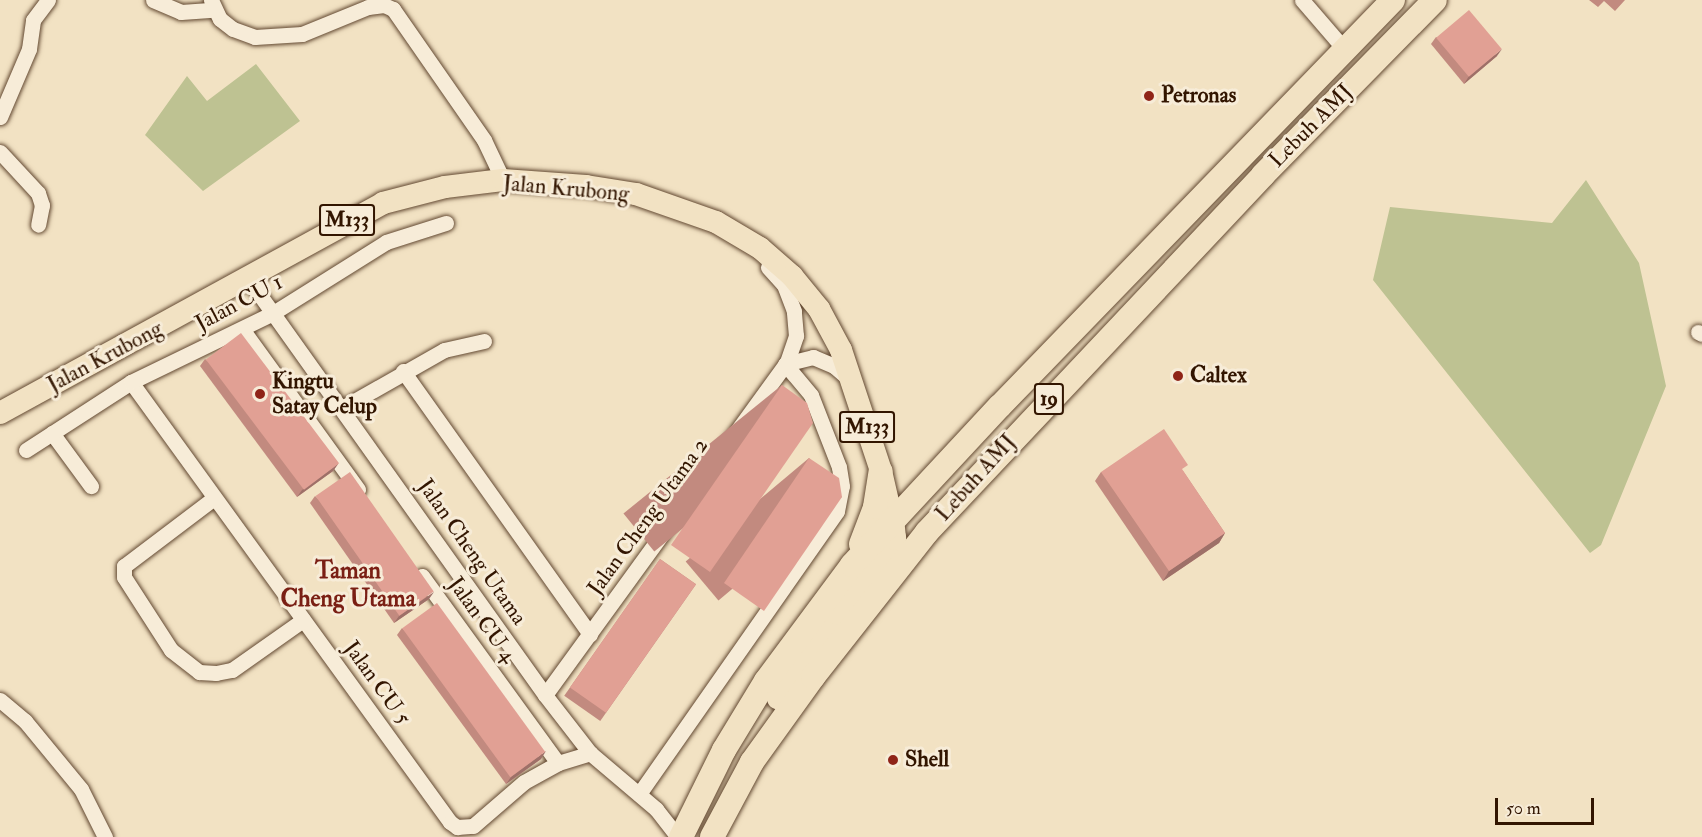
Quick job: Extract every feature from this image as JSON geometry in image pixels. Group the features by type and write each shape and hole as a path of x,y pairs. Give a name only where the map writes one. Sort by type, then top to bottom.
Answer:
{"highway":[{"name":"Lebuh AMJ","path":"680,837 730,740 799,632 892,519 1393,0"},
{"name":"Lebuh AMJ","path":"717,826 752,762 813,677 962,492 1263,175 1435,0"},
{"path":"881,471 894,486 909,489 927,482"},
{"path":"831,592 864,540 875,507 881,471"},
{"path":"717,826 772,709 838,613 886,556 894,538 892,519 930,512 962,492"}],"main road":[{"name":"Jalan Krubong","path":"0,413 383,203 445,187 503,180 586,186 636,194 730,229 776,261 807,293 831,328 853,383 881,471 892,519"}],"street":[{"path":"0,117 29,49 33,20 48,0"},
{"path":"153,0 180,12 212,5 233,29 255,37 302,34 368,7 384,5 393,9 484,140 503,180"},
{"path":"1302,0 1345,50"},
{"path":"0,152 38,193 42,205 38,225"},
{"name":"Jalan CU 1","path":"26,450 131,382 273,313 386,242 447,222"},
{"name":"Jalan Cheng Utama 2","path":"545,695 785,364 796,336 790,297 774,272 743,246 730,229"},
{"name":"Jalan Cheng Utama","path":"248,277 545,695 590,753 639,794 680,837"},
{"path":"242,328 368,502"},
{"path":"342,408 403,371 455,345 484,341"},
{"path":"639,794 837,511 842,486 838,467 810,395 785,364 813,357 834,366 853,383"},
{"path":"403,371 590,634"},
{"name":"Jalan CU 5","path":"131,382 450,822 465,828 481,822 524,782 558,763"},
{"path":"52,433 91,486"},
{"path":"214,498 124,566 124,577 171,650 199,672 216,673 232,670 303,621"},
{"name":"Jalan CU 4","path":"410,560 558,763"},
{"path":"0,700 25,721 81,789 105,837"},
{"path":"558,763 590,753"}],"green space":[{"path":"256,64 300,121 203,191 145,135 187,76 207,101"},
{"path":"1586,180 1639,263 1666,386 1601,545 1590,553 1373,280 1390,207 1552,223"}],"building":[{"path":"1469,10 1502,49 1469,77 1436,38"},
{"path":"241,333 339,463 304,490 206,359"},
{"path":"782,385 807,403 813,423 710,572 671,545"},
{"path":"1164,429 1188,465 1182,469 1225,533 1169,571 1101,472"},
{"path":"809,458 839,478 842,497 764,611 724,583"},
{"path":"350,472 434,592 399,616 316,496"},
{"path":"660,559 696,584 606,713 570,688"},
{"path":"437,603 545,752 510,777 402,628"}],"place":[{"name":"Petronas","path":"1149,96"},
{"name":"Caltex","path":"1178,376"},
{"name":"Kingtu Satay Celup","path":"260,394"},
{"name":"Shell","path":"893,760"}],"district":[{"name":"Taman Cheng Utama","path":"348,585"}]}
